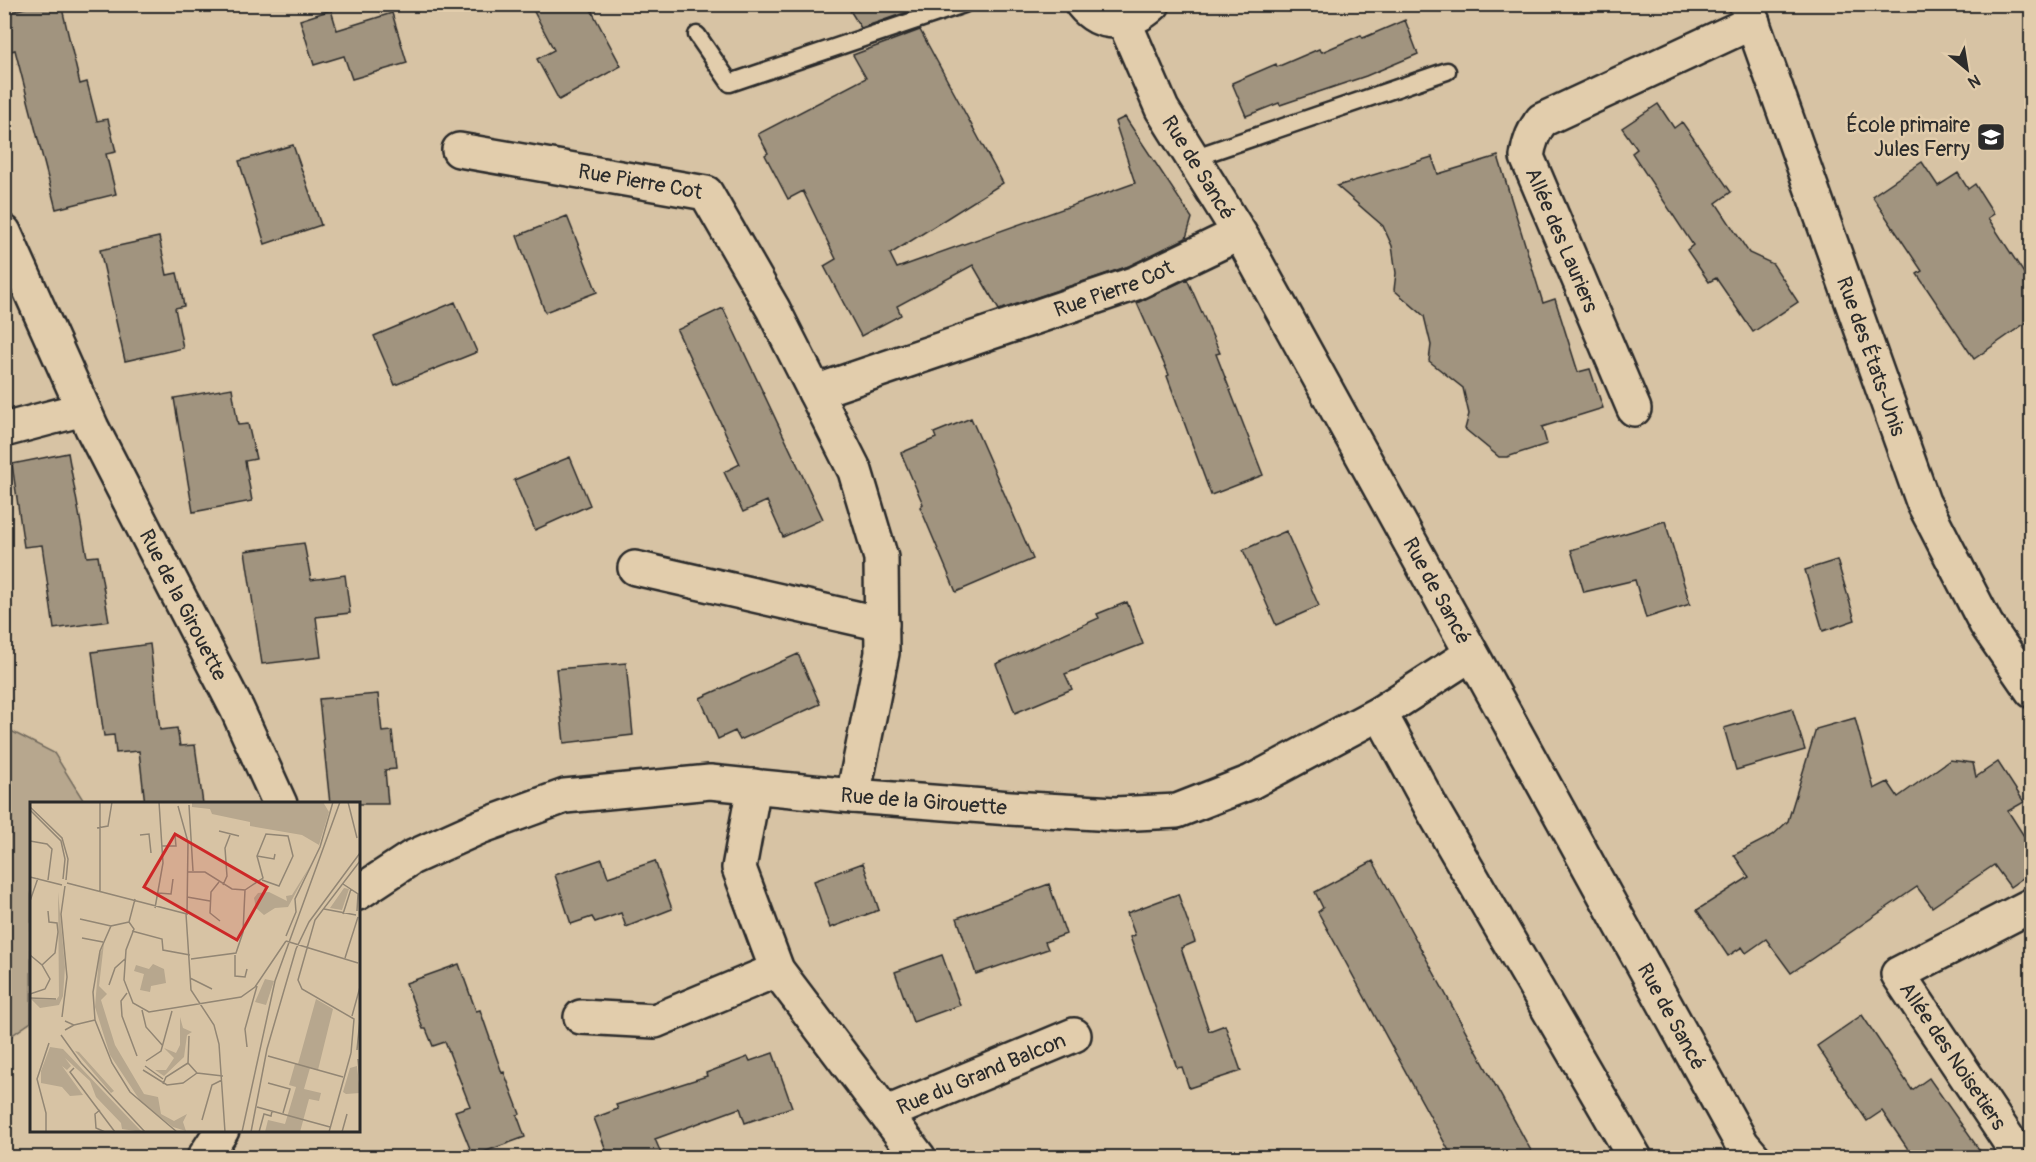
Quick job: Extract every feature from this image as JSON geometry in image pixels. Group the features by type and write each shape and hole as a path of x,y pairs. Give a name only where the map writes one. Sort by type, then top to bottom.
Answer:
{"street":[{"path":"1082,4 1099,18 1124,21 1142,14 1153,4"},
{"name":"Allée des Lauriers","path":"1634,409 1527,157 1529,144 1534,130 1542,120 1750,13"},
{"name":"Rue des États-Unis","path":"1750,13 1923,502 1986,624 2031,692"},
{"name":"Rue de Sancé","path":"1124,21 1162,109 1243,239 1742,1143 1754,1158"},
{"name":"Rue Pierre Cot","path":"459,150 706,193 773,309 855,471 881,558 882,653 853,796"},
{"name":"Rue de la Girouette","path":"4,232 83,409 237,709 279,802"},
{"name":"Rue Pierre Cot","path":"815,392 1136,283 1238,234"},
{"path":"4,430 83,409"},
{"path":"635,568 882,624"},
{"name":"Rue de la Girouette","path":"360,892 411,858 480,827 565,796 710,782 853,796 1114,814 1177,811 1251,782 1380,713 1471,654"},
{"path":"1380,713 1431,807 1635,1158"},
{"name":"Rue du Grand Balcon","path":"754,786 739,868 777,970 919,1158"},
{"name":"Allée des Noisetiers","path":"2010,1142 1898,974 2031,905"},
{"path":"581,1017 655,1021 777,970"},
{"name":"Rue du Grand Balcon","path":"887,1113 1074,1035"},
{"path":"204,1158 221,1132"}],"lane":[{"path":"697,36 730,83 964,4"},
{"path":"1193,158 1447,71"}],"shaded area":[{"path":"5,728 54,753 84,802 30,802 30,1023 5,1040"}],"building":[{"path":"38,4 61,4 80,84 87,82 97,121 108,119 116,152 106,154 116,194 56,209 15,50 11,51 4,27 4,14"},
{"path":"530,4 588,4 621,66 559,100 537,59 554,50"},
{"path":"846,4 907,4 910,11 861,28"},
{"path":"331,10 337,30 392,13 407,63 352,79 344,56 314,65 300,20"},
{"path":"1405,20 1418,54 1366,76 1280,105 1279,103 1246,116 1232,83 1276,64 1277,67 1319,49 1322,52 1361,35 1363,38"},
{"path":"920,30 1003,183 890,254 897,268 1135,183 1115,122 1125,117 1192,218 1186,238 1129,266 999,310 973,265 897,306 901,315 861,336 824,266 836,259 803,191 788,199 765,155 768,153 758,134 866,78 853,55"},
{"path":"1658,104 1674,128 1682,122 1731,192 1716,203 1749,253 1773,264 1798,302 1753,332 1716,278 1709,282 1687,250 1693,245 1632,153 1637,149 1622,128"},
{"path":"293,145 321,225 265,244 239,161"},
{"path":"1498,156 1543,303 1555,299 1578,372 1590,369 1603,408 1542,427 1547,444 1507,457 1499,457 1465,429 1469,414 1463,388 1429,361 1431,345 1424,316 1394,290 1396,273 1392,246 1383,226 1337,186 1432,157 1438,174"},
{"path":"1922,162 1938,186 1958,173 1968,189 1975,184 1994,214 1988,218 2031,284 2031,319 1974,359 1917,274 1922,271 1872,196"},
{"path":"567,216 597,292 545,312 517,236"},
{"path":"159,237 167,275 177,273 181,290 184,306 175,308 183,348 125,361 100,250"},
{"path":"1187,279 1220,353 1216,354 1263,475 1211,495 1167,376 1169,375 1137,303"},
{"path":"455,302 477,352 395,385 374,336"},
{"path":"723,308 823,519 783,537 767,501 743,512 724,472 740,464 677,330"},
{"path":"232,388 238,425 248,424 256,459 245,461 252,501 193,512 174,398"},
{"path":"971,418 1033,559 956,592 920,507 923,504 901,453 936,438 934,433"},
{"path":"68,453 87,557 98,556 109,621 54,629 42,545 24,547 12,464"},
{"path":"570,457 590,505 535,530 514,480"},
{"path":"1665,521 1690,604 1646,618 1635,580 1584,592 1571,550"},
{"path":"1286,531 1319,606 1276,625 1243,550"},
{"path":"304,543 311,580 345,575 350,613 316,617 321,657 262,664 245,551"},
{"path":"1837,560 1855,620 1823,631 1805,570"},
{"path":"1127,602 1143,644 1065,674 1072,689 1015,713 996,664 1099,618 1097,614"},
{"path":"150,644 160,730 177,728 180,746 195,745 203,802 145,802 139,751 116,753 114,735 104,736 92,652"},
{"path":"798,654 820,704 740,740 735,731 718,739 700,698"},
{"path":"626,663 633,735 564,743 556,669"},
{"path":"378,694 382,732 392,731 396,769 385,770 388,804 330,802 319,699"},
{"path":"1792,708 1805,750 1736,770 1724,728"},
{"path":"1855,718 1874,789 1888,782 1898,797 1950,760 1973,763 1976,777 1998,762 2024,802 2008,811 2031,847 2031,872 2010,887 1994,865 1932,907 1917,887 1791,973 1766,939 1746,953 1742,947 1728,956 1697,910 1749,877 1734,855 1773,835 1788,821 1816,729"},
{"path":"602,859 608,877 655,861 672,909 626,927 621,913 595,922 592,917 571,924 555,875"},
{"path":"1373,861 1535,1158 1453,1158 1318,912 1323,908 1315,892"},
{"path":"863,863 879,910 830,928 814,881"},
{"path":"1049,884 1066,934 1045,942 1048,949 976,974 957,918"},
{"path":"1178,894 1195,942 1181,948 1209,1031 1225,1025 1241,1071 1189,1088 1182,1067 1177,1068 1130,937 1135,935 1127,913"},
{"path":"942,955 960,1005 913,1022 895,972"},
{"path":"459,964 476,1011 480,1010 502,1073 504,1072 520,1114 517,1115 525,1137 473,1156 455,1111 470,1106 445,1042 433,1046 426,1029 423,1029 406,983"},
{"path":"1862,1015 1912,1090 1929,1078 1985,1158 1914,1158 1882,1111 1867,1121 1817,1046"},
{"path":"773,1053 792,1107 745,1123 740,1108 655,1139 663,1158 609,1158 594,1118 618,1109 616,1105 707,1076 706,1073 748,1057 750,1061"}],"place":[{"name":"École primaire Jules Ferry","path":"1991,137"}]}
